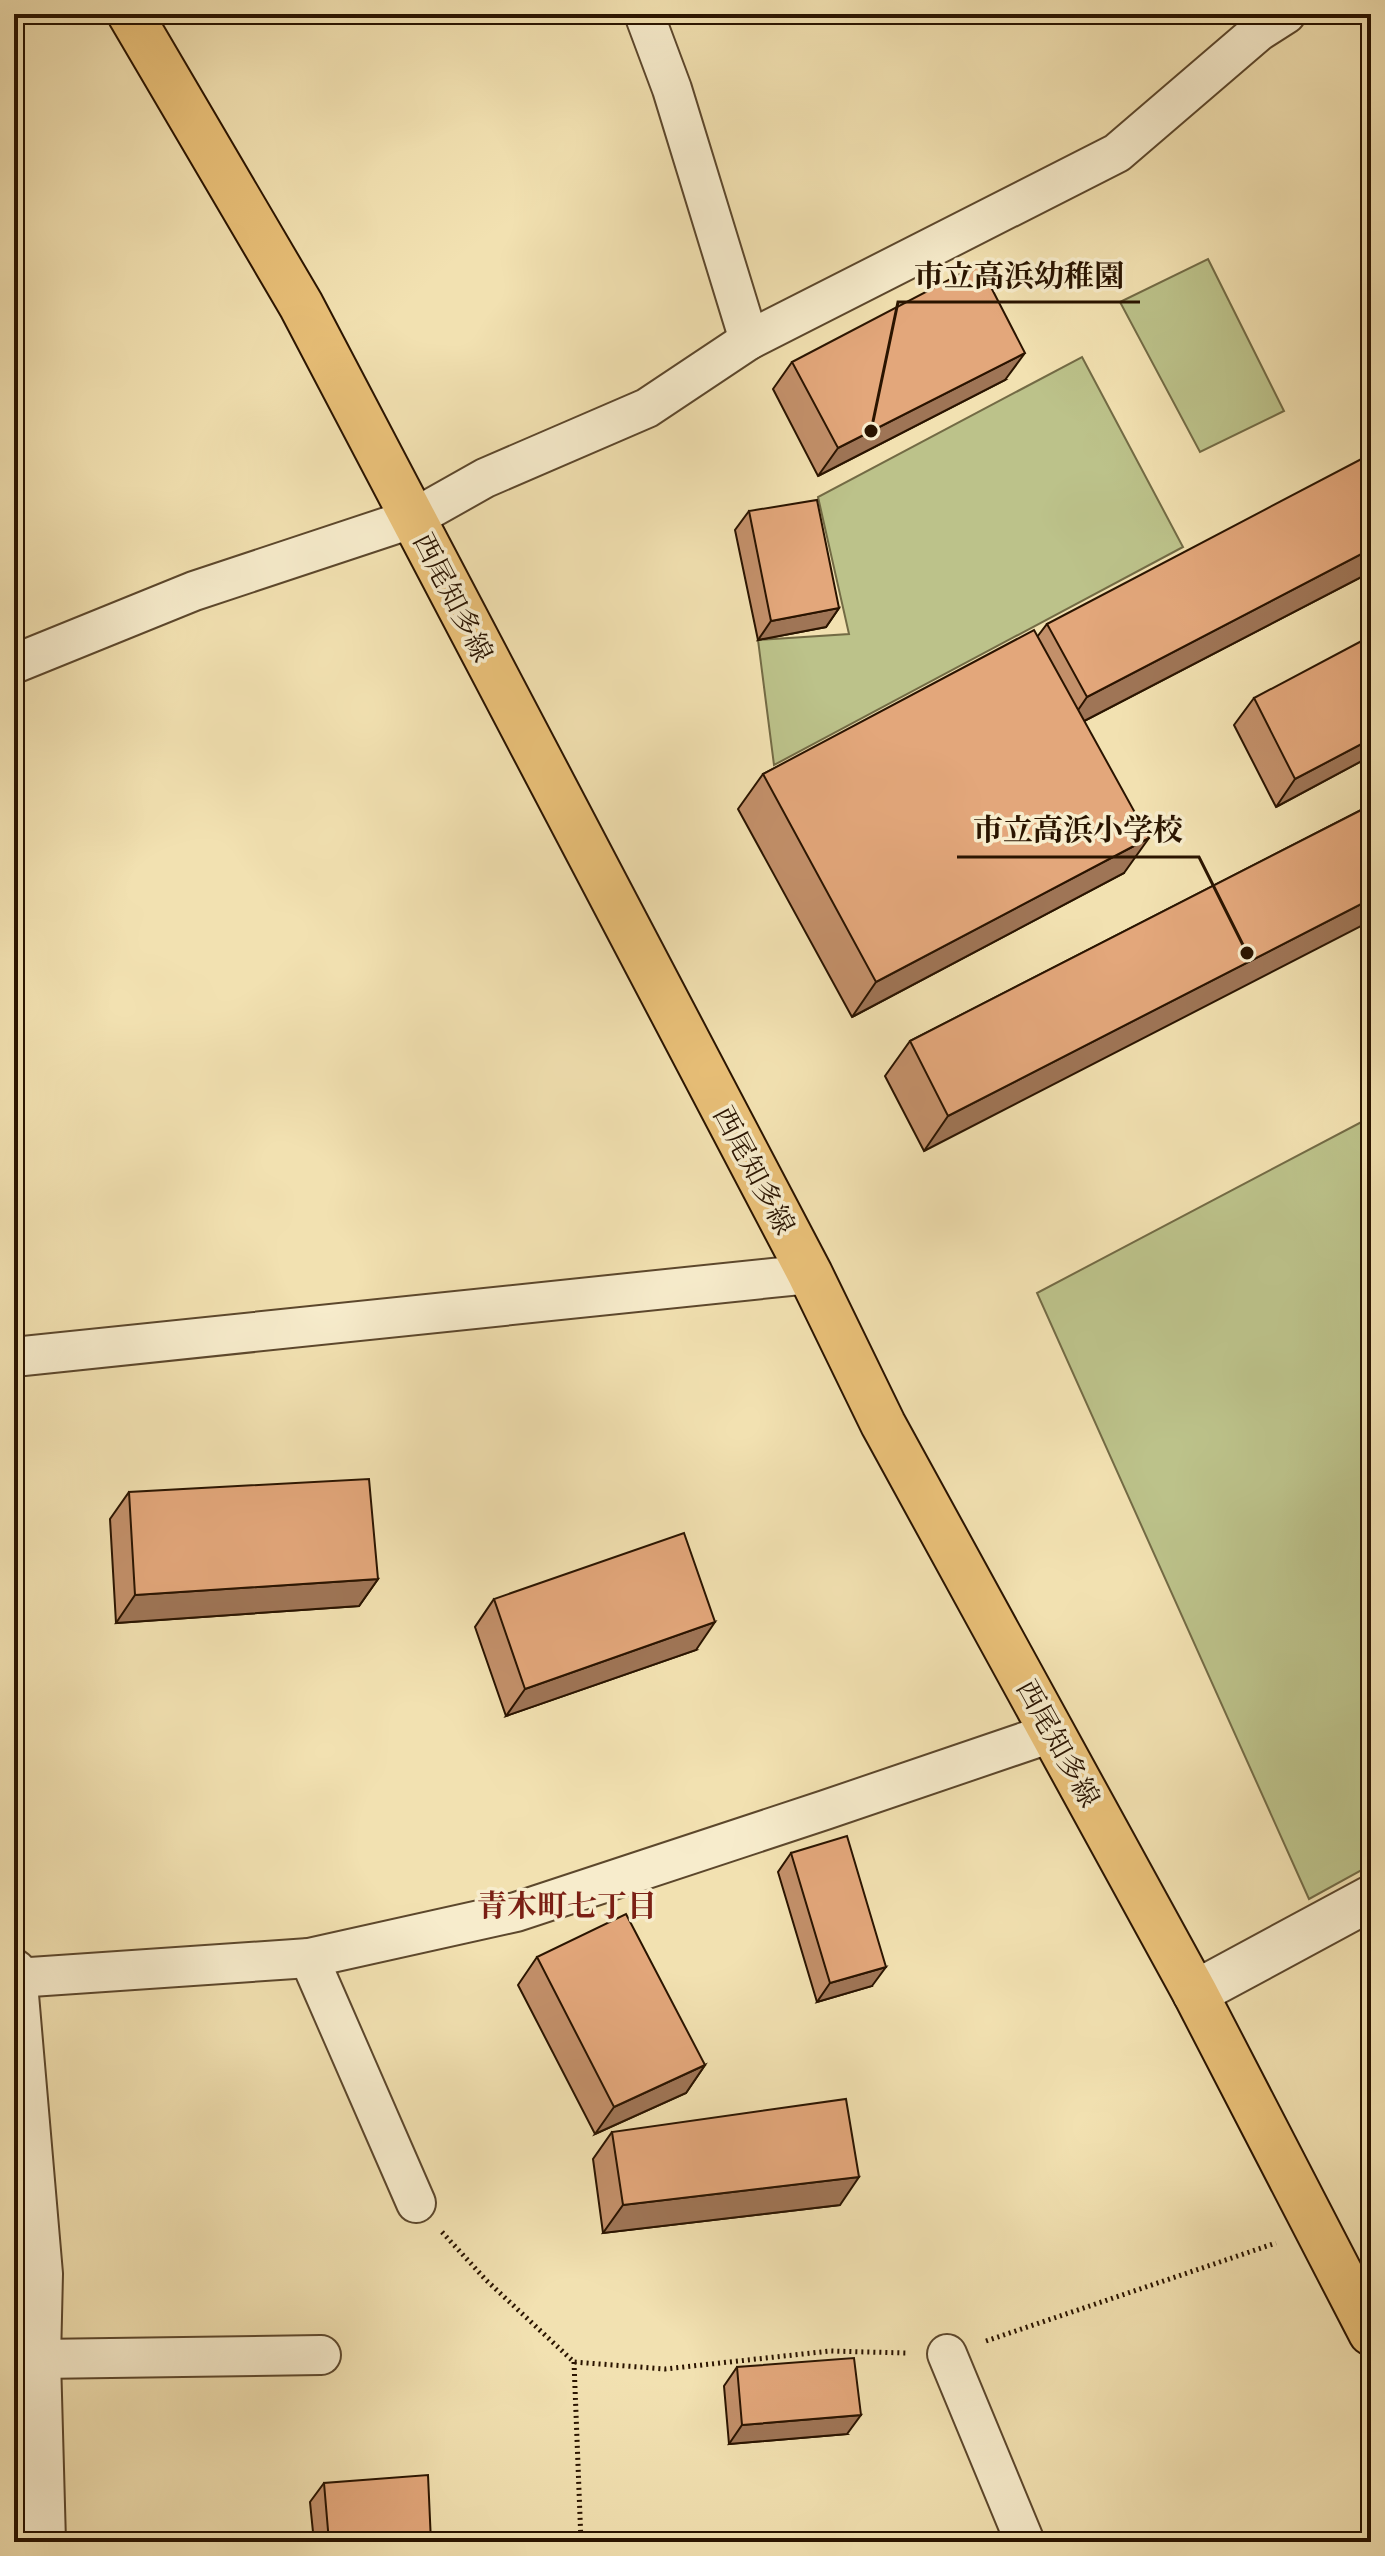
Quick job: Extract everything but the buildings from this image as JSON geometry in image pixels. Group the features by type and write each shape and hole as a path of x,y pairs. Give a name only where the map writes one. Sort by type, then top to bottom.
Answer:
{"main road":[{"name":"西尾知多線","path":"130,14 301,305 810,1274 883,1424 1195,1993 1371,2333"}],"street":[{"path":"644,14 672,89 749,340"},
{"path":"14,664 194,591 414,518 485,478 647,408 749,340 1117,153 1258,32 1286,14"},
{"path":"14,1357 810,1274"},
{"path":"43,2542 38,2359 27,2275 15,1975 309,1958 516,1912 1054,1732"},
{"path":"1195,1993 1371,1898"},
{"path":"309,1958 416,2203"},
{"path":"947,2354 1025,2542"},
{"path":"38,2359 321,2355"}],"path":[{"path":"416,2203 486,2280 574,2362 665,2369 830,2351 947,2354 1318,2228"},
{"path":"574,2362 581,2542"}],"green space":[{"path":"1208,259 1284,411 1200,452 1120,302"},
{"path":"1082,357 1183,547 774,765 758,640 849,634 818,497"},
{"path":"1371,1117 1371,1865 1309,1899 1037,1293"}],"place":[{"name":"市立高浜幼稚園","path":"871,431"},
{"name":"市立高浜小学校","path":"1247,953"}],"district":[{"name":"青木町七丁目","path":"567,1905"}]}
